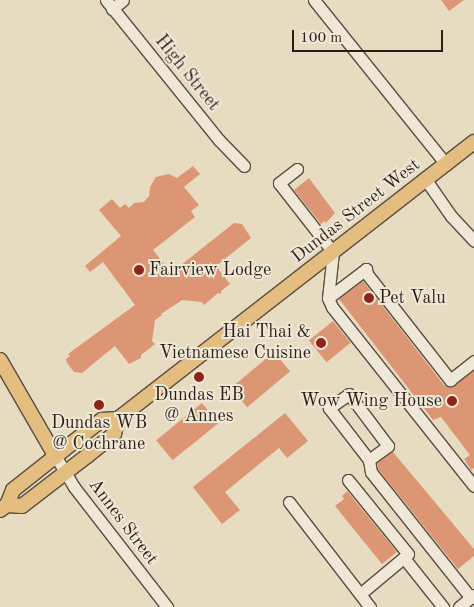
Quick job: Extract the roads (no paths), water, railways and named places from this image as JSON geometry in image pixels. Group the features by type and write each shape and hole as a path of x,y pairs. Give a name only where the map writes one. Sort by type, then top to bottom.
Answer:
{"main road":[{"name":"Dundas Street West","path":"3,508 13,490 102,420 118,419 474,142"},
{"path":"0,360 56,456"},
{"name":"Dundas Street West","path":"3,508 22,506 114,434 118,419"}],"street":[{"path":"109,4 123,0"},
{"path":"314,0 446,164"},
{"name":"High Street","path":"109,4 218,140 244,166"},
{"path":"296,169 278,183 333,252 328,298 474,486"},
{"path":"426,180 451,216 474,241"},
{"path":"328,298 366,269 367,274 450,380 474,361"},
{"path":"370,460 388,446 349,394 329,408 370,460 371,472 472,596 459,607"},
{"name":"Annes Street","path":"56,456 65,472 167,607"},
{"path":"348,480 408,554 360,594"},
{"path":"289,502 370,607"},
{"path":"404,558 443,607"}],"place":[{"name":"Fairview Lodge","path":"139,270"},
{"name":"Pet Valu","path":"369,298"},
{"name":"Hai Thai & Vietnamese Cuisine","path":"321,343"},
{"name":"Dundas EB @ Annes","path":"199,377"},
{"name":"Wow Wing House","path":"452,401"},
{"name":"Dundas WB @ Cochrane","path":"99,405"}]}
